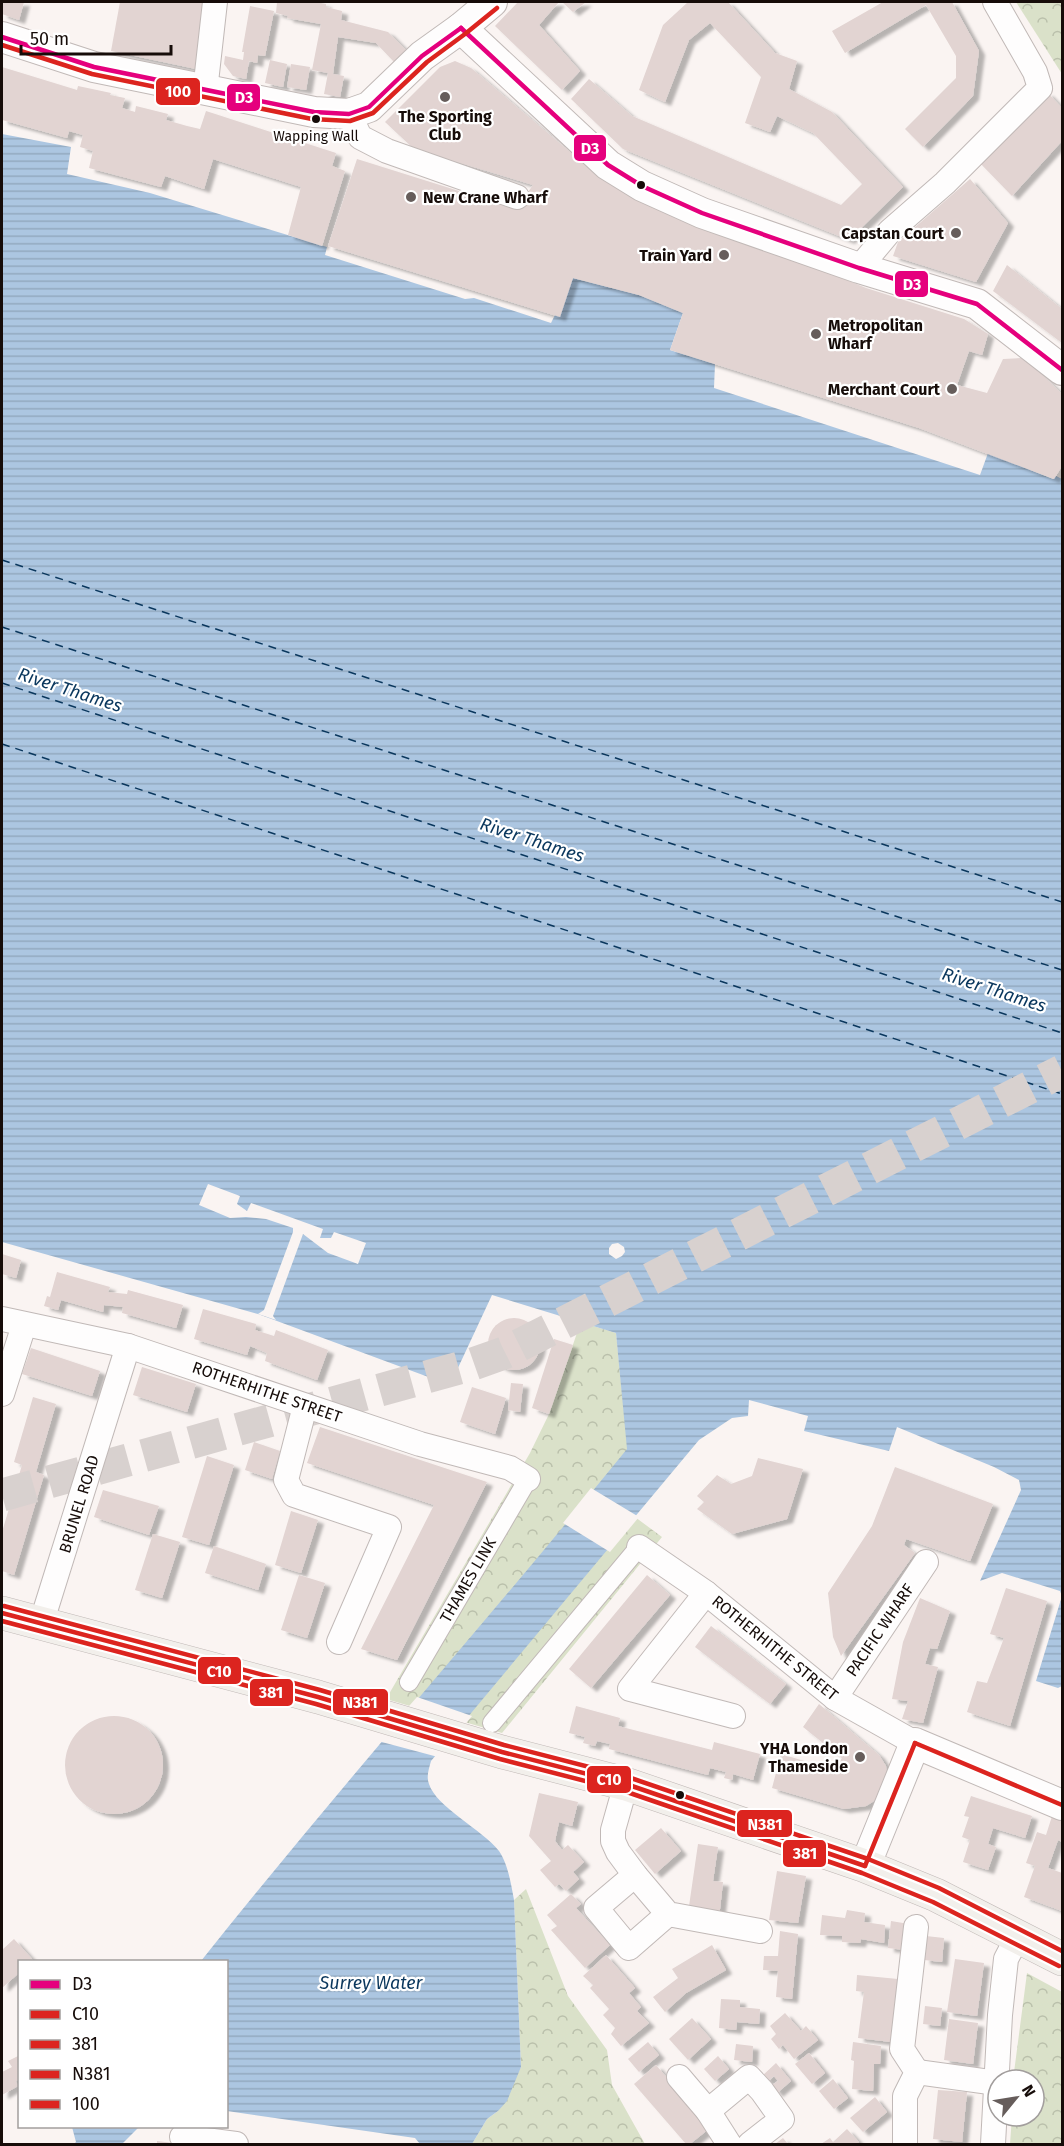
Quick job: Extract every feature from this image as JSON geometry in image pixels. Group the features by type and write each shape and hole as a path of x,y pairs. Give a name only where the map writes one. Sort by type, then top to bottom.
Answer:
{"main road":[{"path":"2,1614 331,1701 497,1737 865,1866 936,1895 1062,1959"}],"street":[{"path":"205,91 215,2"},
{"path":"2,37 94,67 314,112 349,114 369,107 422,56 492,2"},
{"path":"860,268 890,231 945,183 1040,88 1035,72 995,2"},
{"path":"461,28 608,165 642,186 702,213 860,268 977,304 1062,370"},
{"path":"349,114 360,137 387,151 517,197"},
{"path":"2,1394 13,1322"},
{"name":"ROTHERHITHE STREET","path":"13,1322 128,1346 420,1444 510,1468 528,1479"},
{"name":"BRUNEL ROAD","path":"41,1624 128,1346"},
{"path":"305,1406 286,1480 294,1495 389,1527 339,1642"},
{"name":"THAMES LINK","path":"409,1682 528,1479"},
{"path":"497,1737 639,1547"},
{"name":"ROTHERHITHE STREET","path":"639,1547 706,1593 835,1698 915,1743 1062,1805"},
{"name":"PACIFIC WHARF","path":"835,1698 926,1562"},
{"path":"706,1593 630,1689 733,1716"},
{"path":"865,1866 915,1743"},
{"path":"626,1784 613,1830 613,1841 635,1875 668,1914 760,1931"},
{"path":"635,1875 596,1908 622,1940 629,1948 668,1914"},
{"path":"916,1928 902,2049 917,2072 986,2081"},
{"path":"998,2068 1006,1959 1018,1936"},
{"path":"904,2145 905,2096 917,2072"},
{"path":"679,2077 708,2111 729,2145"},
{"path":"708,2111 749,2077 782,2120 750,2145"},
{"path":"993,2145 994,2128"},
{"path":"183,2137 236,2145"}],"green space":[{"path":"1016,2 1062,2 1062,74"},
{"path":"577,1321 616,1333 635,1517 662,1537 502,1733 386,1699 530,1453 549,1414 577,1333"},
{"path":"526,1889 568,1996 607,2050 612,2085 645,2144 472,2144 487,2119 498,2111 521,2067 514,1900"},
{"path":"1027,1973 1062,1992 1062,2144 1010,2144 1011,2128 1046,2128 1046,2068 1015,2068"}],"water":[{"path":"2,134 71,147 67,174 150,193 327,247 325,255 551,323 573,278 639,295 683,313 670,350 715,364 714,388 980,475 988,453 1053,479 1056,476 1062,479 1062,1596 1060,1591 1002,1573 980,1581 1021,1490 1019,1480 994,1467 897,1427 889,1451 804,1431 808,1416 749,1400 748,1416 732,1418 699,1440 431,1761 428,1778 433,1793 499,1851 507,1868 514,1900 521,2067 507,2101 487,2119 472,2144 420,2144 415,2138 228,2111 228,1960 202,1960 627,1449 616,1333 492,1295 450,1385 258,1314 2,1242","holes":["618,1243 624,1247 625,1252 616,1259 609,1254 609,1248 612,1244"]},
{"path":"1062,1596 1062,1686 1058,1688 1036,1681"},
{"path":"72,2128 138,2128 122,2144 74,2144 76,2142"}],"pier":[{"path":"208,1184 240,1196 237,1204 247,1211 251,1203 323,1229 320,1238 331,1238 334,1232 366,1243 358,1264 328,1253 303,1234 273,1316 276,1320 258,1314 264,1310 293,1228 266,1219 230,1218 199,1205"},
{"path":"591,1488 639,1517 610,1552 563,1523"},
{"path":"417,1697 472,1716 438,1757 378,1741"}],"building":[{"path":"2,2 24,2 19,20 2,14"},
{"path":"120,2 204,2 196,69 111,51"},
{"path":"277,2 326,4 326,7 342,11 341,20 388,32 406,50 394,62 376,43 338,37 333,74 344,76 340,97 324,94 328,73 312,70 321,24 287,18 288,16 276,13"},
{"path":"518,2 559,2 539,25 580,71 562,90 495,26"},
{"path":"562,2 586,2 573,12"},
{"path":"688,2 728,2 775,53 797,61 789,89 832,112 903,187 849,240 623,149 571,99 589,79 632,116 841,205 862,184 813,133 777,116 770,132 745,123 761,77 710,23 689,40 665,102 639,90 663,25"},
{"path":"883,2 952,2 979,51 973,96 923,147 905,129 956,78 956,56 926,5 845,53 832,31"},
{"path":"250,6 274,11 265,56 258,55 257,63 249,61 246,79 233,76 224,64 225,56 243,60 244,52 242,52"},
{"path":"270,60 287,64 283,87 265,83"},
{"path":"455,61 471,68 603,180 866,288 964,319 988,334 982,355 969,351 957,385 987,393 1003,359 1021,358 1062,394 1062,466 1054,479 919,428 670,350 683,313 639,295 573,278 560,317 328,246 357,159 516,209 533,185 414,149 385,122 440,67"},
{"path":"291,64 310,67 306,90 287,87"},
{"path":"2,67 77,90 78,86 111,93 110,95 125,98 122,108 135,112 136,106 168,114 166,120 187,126 200,129 206,111 336,153 332,166 345,171 322,246 288,235 301,187 213,159 204,189 165,176 161,187 89,168 93,151 80,147 83,135 69,131 67,138 2,120"},
{"path":"1047,92 1062,108 1062,141 1012,196 978,161"},
{"name":"Capstan Court","path":"970,179 1008,223 976,282 893,256 898,242"},
{"path":"1007,265 1062,309 1062,343 993,291"},
{"path":"2,1254 21,1260 16,1278 2,1274"},
{"path":"57,1272 110,1287 108,1292 127,1294 128,1290 183,1305 176,1328 122,1313 123,1307 104,1305 103,1312 61,1300 58,1310 44,1306 47,1296 50,1297"},
{"path":"203,1309 256,1324 255,1330 274,1336 276,1330 328,1350 317,1380 265,1361 267,1353 250,1346 247,1355 194,1339"},
{"path":"514,1318 524,1320 532,1326 538,1334 540,1344 538,1354 532,1362 524,1368 514,1370 504,1368 496,1362 490,1354 488,1344 490,1334 496,1326 504,1320"},
{"path":"554,1339 573,1345 549,1414 532,1408"},
{"path":"31,1348 100,1371 92,1396 22,1374"},
{"path":"142,1367 196,1384 187,1412 133,1395"},
{"path":"511,1383 523,1384 520,1412 508,1410"},
{"path":"472,1387 506,1398 495,1434 460,1422"},
{"path":"33,1397 56,1404 36,1472 44,1475 14,1575 2,1571 2,1532 22,1465 14,1462"},
{"path":"320,1427 487,1482 397,1660 361,1649 434,1505 307,1463"},
{"path":"254,1442 280,1451 272,1479 245,1470"},
{"path":"207,1456 234,1465 209,1545 182,1537"},
{"path":"758,1458 803,1469 787,1519 732,1534 697,1509 704,1502 697,1496 717,1475 731,1484 752,1476"},
{"path":"895,1467 993,1504 970,1561 906,1539 904,1545 915,1553 841,1656 833,1637 828,1593 872,1526"},
{"path":"103,1490 159,1506 149,1535 94,1517"},
{"path":"291,1511 318,1520 301,1573 275,1565"},
{"path":"153,1534 180,1542 162,1598 135,1590"},
{"path":"214,1546 266,1564 258,1590 205,1573"},
{"path":"299,1575 325,1583 307,1638 281,1630"},
{"path":"647,1575 670,1595 591,1688 569,1669"},
{"path":"1006,1588 1047,1601 1010,1726 967,1712 977,1681 987,1683 1004,1638 990,1634"},
{"path":"920,1598 950,1611 937,1649 930,1648 925,1664 938,1667 923,1723 902,1719 908,1701 892,1699 903,1642"},
{"path":"711,1626 786,1684 770,1704 695,1647"},
{"name":"YHA London Thameside","path":"819,1704 879,1755 886,1766 887,1777 884,1787 874,1801 866,1806 844,1809 772,1788 781,1754 834,1770 842,1758 803,1727"},
{"path":"576,1706 620,1718 618,1726 712,1750 714,1742 760,1754 753,1780 733,1774 732,1780 724,1778 726,1772 710,1768 708,1775 609,1749 610,1744 597,1741 595,1746 583,1743 585,1737 569,1733"},
{"path":"114,1716 133,1719 149,1730 160,1746 163,1765 160,1784 149,1800 133,1811 114,1814 95,1811 79,1800 68,1784 65,1765 68,1746 79,1730 95,1719"},
{"path":"539,1793 578,1802 572,1826 559,1822 555,1841 562,1850 568,1845 584,1862 573,1872 579,1879 566,1891 559,1884 555,1887 540,1870 551,1861 529,1836"},
{"path":"971,1796 1032,1816 1025,1838 993,1828 988,1844 996,1847 988,1870 963,1862 970,1840 962,1837 969,1817 964,1816"},
{"path":"1054,1810 1062,1813 1062,1842 1058,1840 1048,1868 1062,1873 1062,1911 1024,1897 1035,1866 1026,1863 1037,1832 1046,1835"},
{"path":"661,1828 681,1851 655,1874 635,1850"},
{"path":"698,1844 718,1847 713,1881 723,1882 719,1918 688,1913"},
{"path":"777,1871 806,1876 798,1923 769,1920"},
{"path":"571,1894 581,1904 576,1908 610,1945 585,1968 551,1930 557,1926 547,1915"},
{"path":"847,1910 865,1913 864,1922 885,1925 884,1943 861,1939 860,1943 842,1942 842,1936 820,1935 822,1915 845,1918"},
{"path":"891,1921 909,1924 905,1950 888,1948"},
{"path":"780,1931 798,1934 792,1999 776,1997 778,1971 763,1970 764,1956 778,1956"},
{"path":"926,1936 944,1938 942,1962 924,1960"},
{"path":"14,1939 33,1960 18,1960 18,1974 2,1988 2,1950"},
{"path":"712,1945 726,1970 686,1993 665,2012 653,1997 678,1978 672,1969"},
{"path":"606,1955 635,1988 629,1993 641,2007 637,2011 649,2023 621,2046 611,2034 615,2028 603,2015 609,2009 590,1988 593,1985 583,1976"},
{"path":"955,1959 984,1963 977,2016 947,2012"},
{"path":"857,1975 898,1979 891,2042 858,2038 864,1992 856,1991"},
{"path":"721,1999 740,2000 740,2007 760,2009 759,2024 737,2022 736,2030 719,2028"},
{"path":"925,2006 942,2008 940,2026 923,2024"},
{"path":"785,2013 801,2031 806,2026 818,2040 794,2059 783,2045 779,2049 771,2039 776,2034 770,2026"},
{"path":"692,2018 711,2039 688,2060 669,2039"},
{"path":"949,2019 978,2023 973,2064 944,2060"},
{"path":"648,2042 659,2055 639,2072 628,2059"},
{"path":"853,2042 881,2046 880,2064 874,2064 873,2091 852,2089"},
{"path":"736,2044 753,2046 752,2062 734,2060"},
{"path":"809,2053 825,2073 812,2084 795,2064"},
{"path":"18,2056 18,2080 16,2081 18,2086 2,2095 2,2072 12,2067 8,2061"},
{"path":"718,2056 729,2069 715,2081 704,2069"},
{"path":"776,2063 791,2081 777,2093 771,2086 778,2081 774,2076 767,2082 762,2076"},
{"path":"656,2065 710,2128 690,2144 686,2144 634,2084"},
{"path":"833,2079 848,2098 834,2109 819,2091"},
{"path":"938,2090 967,2092 962,2142 933,2139"},
{"path":"875,2097 887,2112 863,2132 850,2118"},
{"path":"847,2129 859,2142 856,2144 821,2144 830,2138 833,2142"},
{"path":"783,2138 788,2144 775,2144"},
{"path":"157,2141 173,2143 173,2144 157,2144"}],"ferry route":[{"path":"2,560 1062,902"},
{"path":"2,627 1062,970"},
{"path":"2,683 1062,1033"},
{"path":"2,744 1062,1094"}],"tunnel":[{"path":"2,1495 470,1365 504,1353 1062,1071"}],"transit line":[{"name":"100","path":"2,45 92,74 312,119 350,121 373,113 427,62 497,8"},
{"name":"D3","path":"461,28 608,165 642,186 702,213 859,268 977,304 1062,370"},
{"name":"D3","path":"2,37 94,67 314,112 349,114 369,107 422,56 461,28"},
{"name":"N381","path":"4,1606 320,1690 504,1745 628,1777 868,1859 939,1888 1062,1951"},
{"name":"C10","path":"2,1613 318,1697 502,1752 626,1784 865,1866"},
{"name":"381","path":"2,1621 316,1704 500,1759 624,1791 862,1873 933,1902 1059,1966"},
{"name":"C10","path":"915,1743 1062,1805"},
{"name":"C10","path":"865,1866 915,1743"}],"place":[{"name":"The Sporting Club","path":"445,97"},
{"name":"Wapping Wall","path":"316,119"},
{"name":"New Crane Wharf","path":"411,197"},
{"name":"Capstan Court","path":"956,233"},
{"name":"Train Yard","path":"724,255"},
{"name":"Metropolitan Wharf","path":"816,334"},
{"name":"Merchant Court","path":"952,389"},
{"name":"YHA London Thameside","path":"860,1757"}],"water label":[{"name":"River Thames","path":"70,690"},
{"name":"River Thames","path":"532,840"},
{"name":"River Thames","path":"994,990"},
{"name":"Surrey Water","path":"371,1983"}]}
